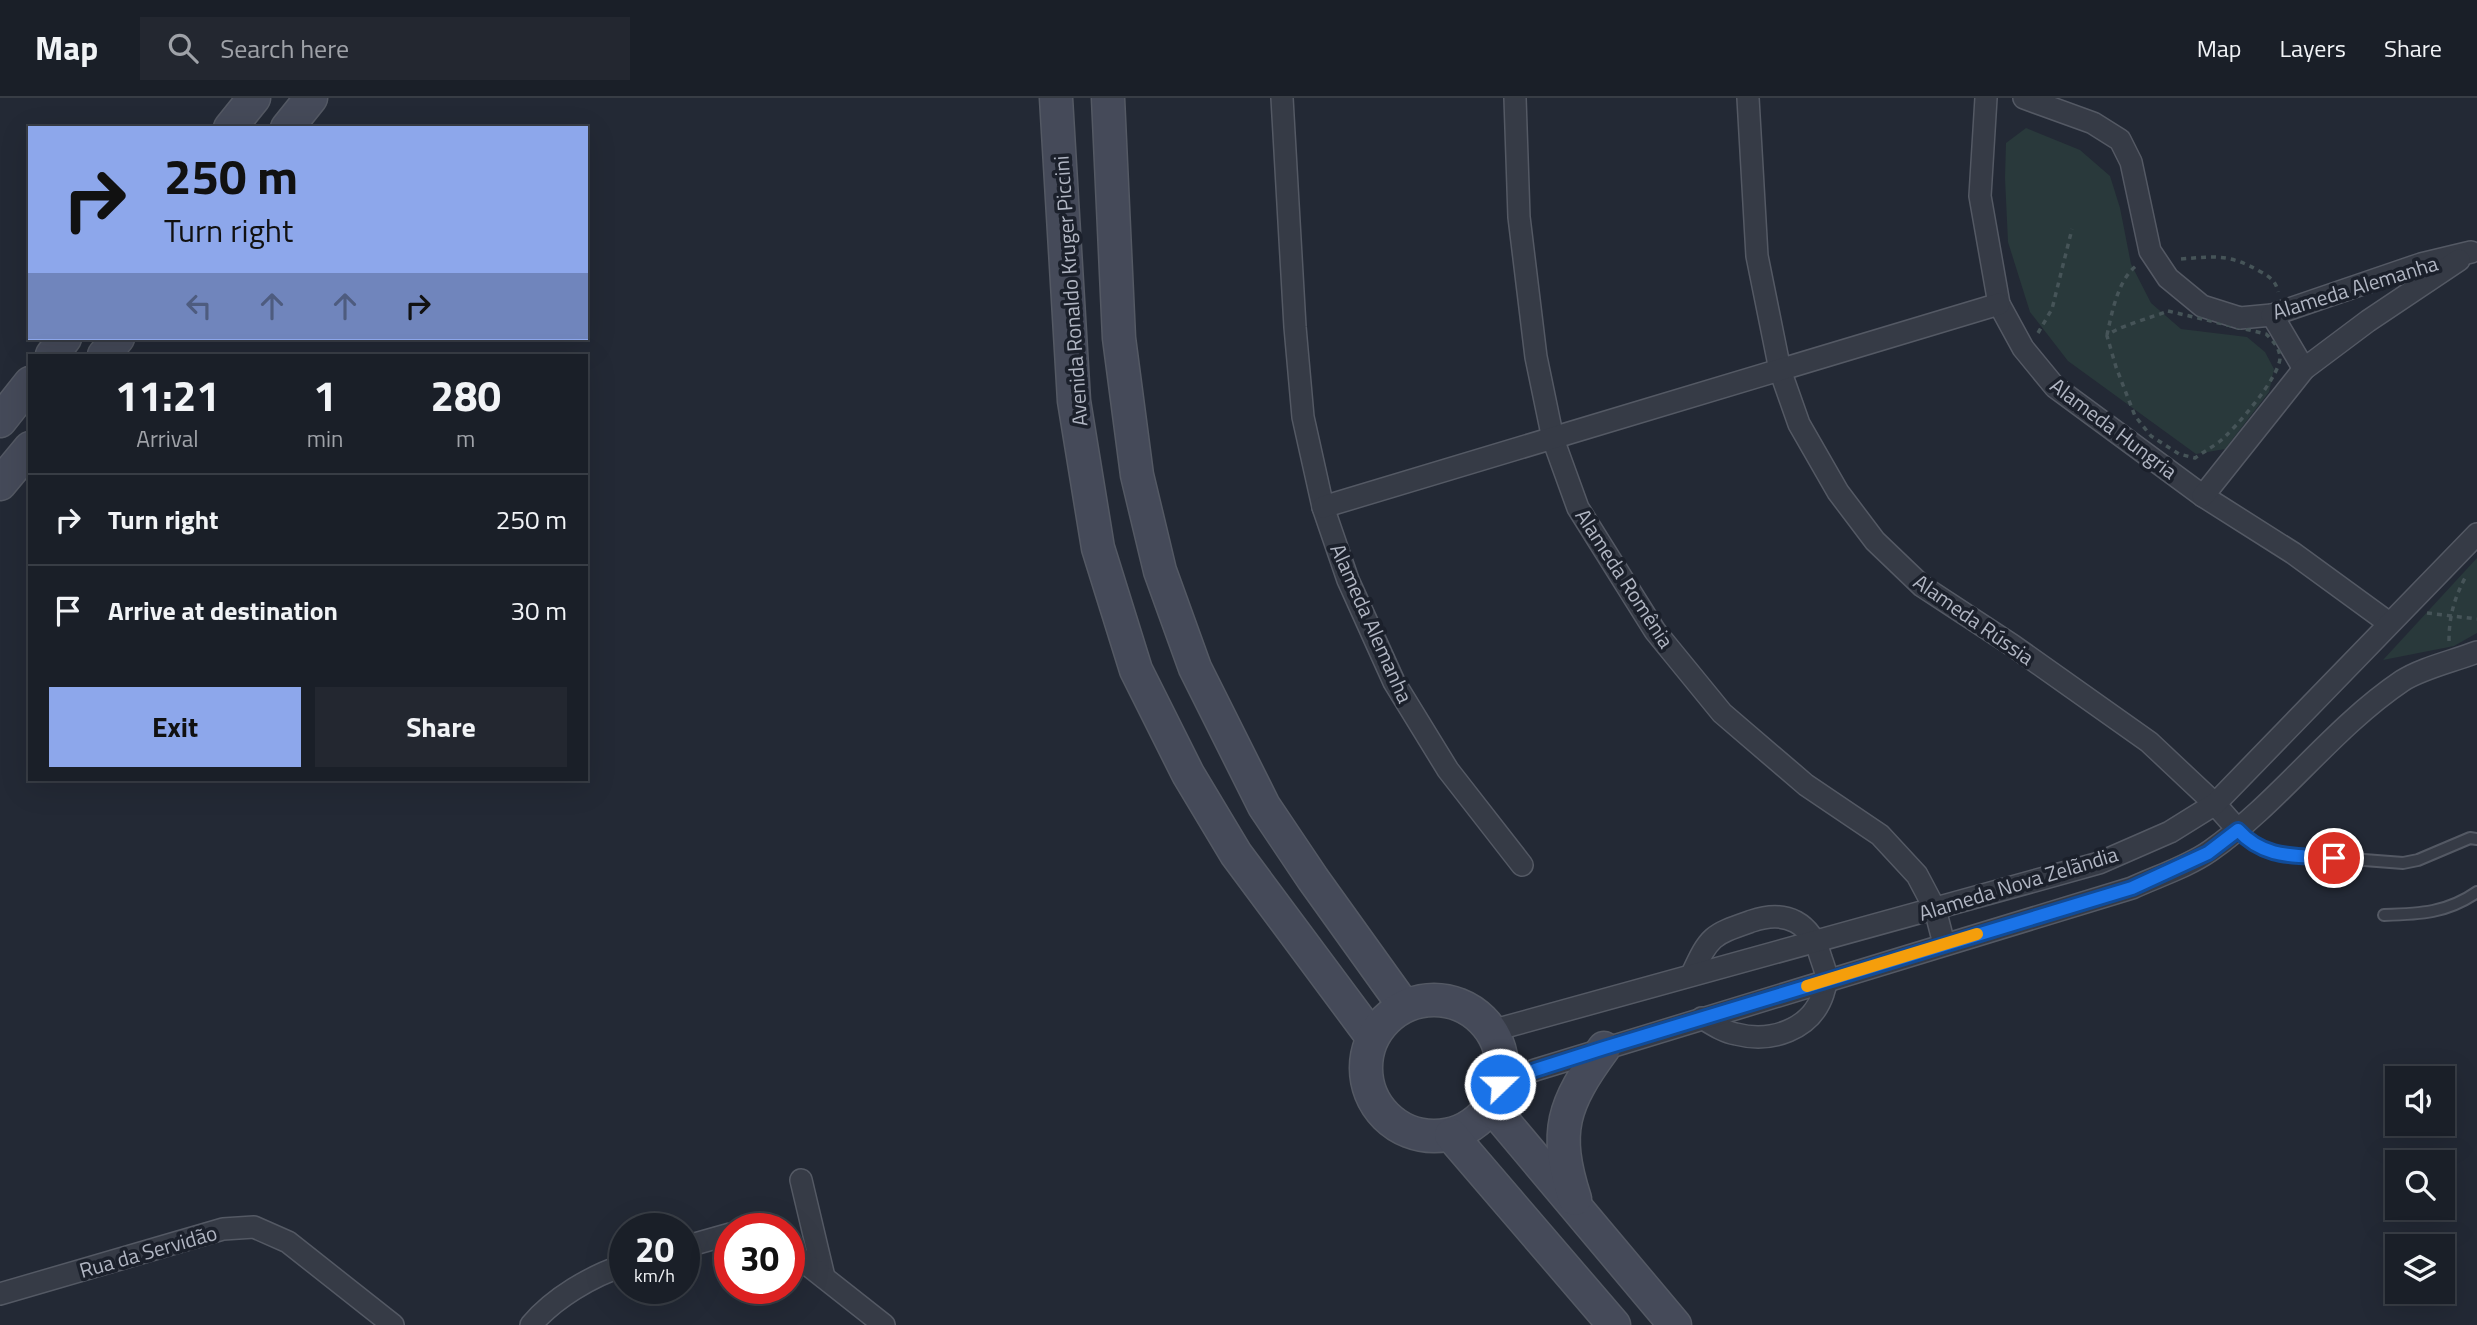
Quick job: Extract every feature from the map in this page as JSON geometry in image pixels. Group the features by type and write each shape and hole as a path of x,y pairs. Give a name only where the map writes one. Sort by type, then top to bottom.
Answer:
{"main road":[{"path":"232,126 254,98"},
{"path":"289,126 311,98"},
{"name":"Avenida Ronaldo Kruger Piccini","path":"1056,98 1074,401 1098,548 1136,670 1188,774 1236,854 1372,1037"},
{"path":"1108,98 1119,338 1137,475 1160,571 1195,668 1264,806 1312,879 1404,1006"},
{"path":"53,354 63,340"},
{"path":"105,354 116,340"},
{"path":"0,421 28,386"},
{"path":"0,484 28,450"},
{"path":"1420,1001 1452,1002 1467,1009 1491,1031 1500,1056 1496,1095 1480,1119 1466,1129 1451,1135 1428,1137 1407,1132 1388,1119 1374,1102 1366,1081 1366,1059 1372,1037 1386,1019 1404,1006 1420,1001"},
{"path":"1579,1210 1564,1159 1562,1135 1568,1110 1587,1072 1604,1048"},
{"path":"1496,1095 1579,1210 1675,1325"},
{"path":"1451,1135 1614,1325"}],"street":[{"name":"Alameda Alemanha","path":"1282,98 1303,417 1322,506 1348,580 1395,682 1448,770 1522,865"},
{"name":"Alameda Romênia","path":"1515,98 1519,217 1536,357 1553,439 1578,508 1655,631 1722,713 1807,785 1880,835 1917,875 1935,909 1944,944"},
{"name":"Alameda Rússia","path":"1748,98 1757,256 1780,370 1799,424 1838,492 1875,541 1922,586 2012,645 2149,742 2215,804 2238,830"},
{"name":"Alameda Hungria","path":"1986,98 1980,196 1998,304 2027,352 2055,387 2203,496 2293,553 2389,623"},
{"name":"Alameda Alemanha","path":"2024,98 2093,123 2120,140 2131,162 2150,251 2168,278 2202,306 2240,318 2272,315 2421,264 2474,252"},
{"path":"2203,496 2304,369 2368,321 2474,252"},
{"path":"1322,506 1998,304"},
{"path":"2272,315 2304,369"},
{"name":"Alameda Nova Zelãndia","path":"1491,1031 2099,863 2170,832 2215,804 2477,534"},
{"name":"Alameda Nova Zelãndia","path":"1496,1095 1535,1070 2132,888 2208,853 2238,830 2368,707 2405,679 2477,652"},
{"path":"1692,974 1707,942 1720,932 1762,917 1786,917 1806,928 1816,942 1827,980 1818,1007 1802,1026 1782,1034 1753,1037 1734,1034 1702,1018"},
{"path":"801,1180 824,1277"},
{"name":"Rua da Servidão","path":"0,1294 223,1228 254,1227 288,1242 393,1325"},
{"path":"805,1262 824,1277 858,1318 884,1325"},
{"path":"531,1325 543,1311 583,1284 609,1272"}],"lane":[{"path":"2238,830 2264,850 2403,863 2418,860 2470,838 2477,839"},
{"path":"2384,915 2426,914 2462,902 2477,892"}],"path":[{"path":"2027,352 2052,309 2072,229"},
{"path":"2168,311 2243,328 2266,334 2276,343 2280,356 2278,370 2266,389 2221,441 2195,457 2179,454 2151,436 2135,416 2126,393 2107,337 2111,332 2168,311"},
{"path":"2448,663 2450,616 2454,600 2471,571"},
{"path":"2405,606 2434,615 2477,619"}],"shaded area":[{"path":"2026,128 2080,150 2110,176 2120,208 2131,264 2151,303 2181,329 2247,337 2265,352 2274,369 2269,392 2225,449 2196,454 2068,361 2030,312 2008,242 2005,178 2006,143"},
{"path":"2477,558 2477,633 2454,646 2383,660"}],"slow traffic":[{"path":"1807,986 1977,934"}],"route":[{"path":"1500,1084 1604,1048 2132,888 2208,853 2238,830 2264,850 2334,858"}]}
